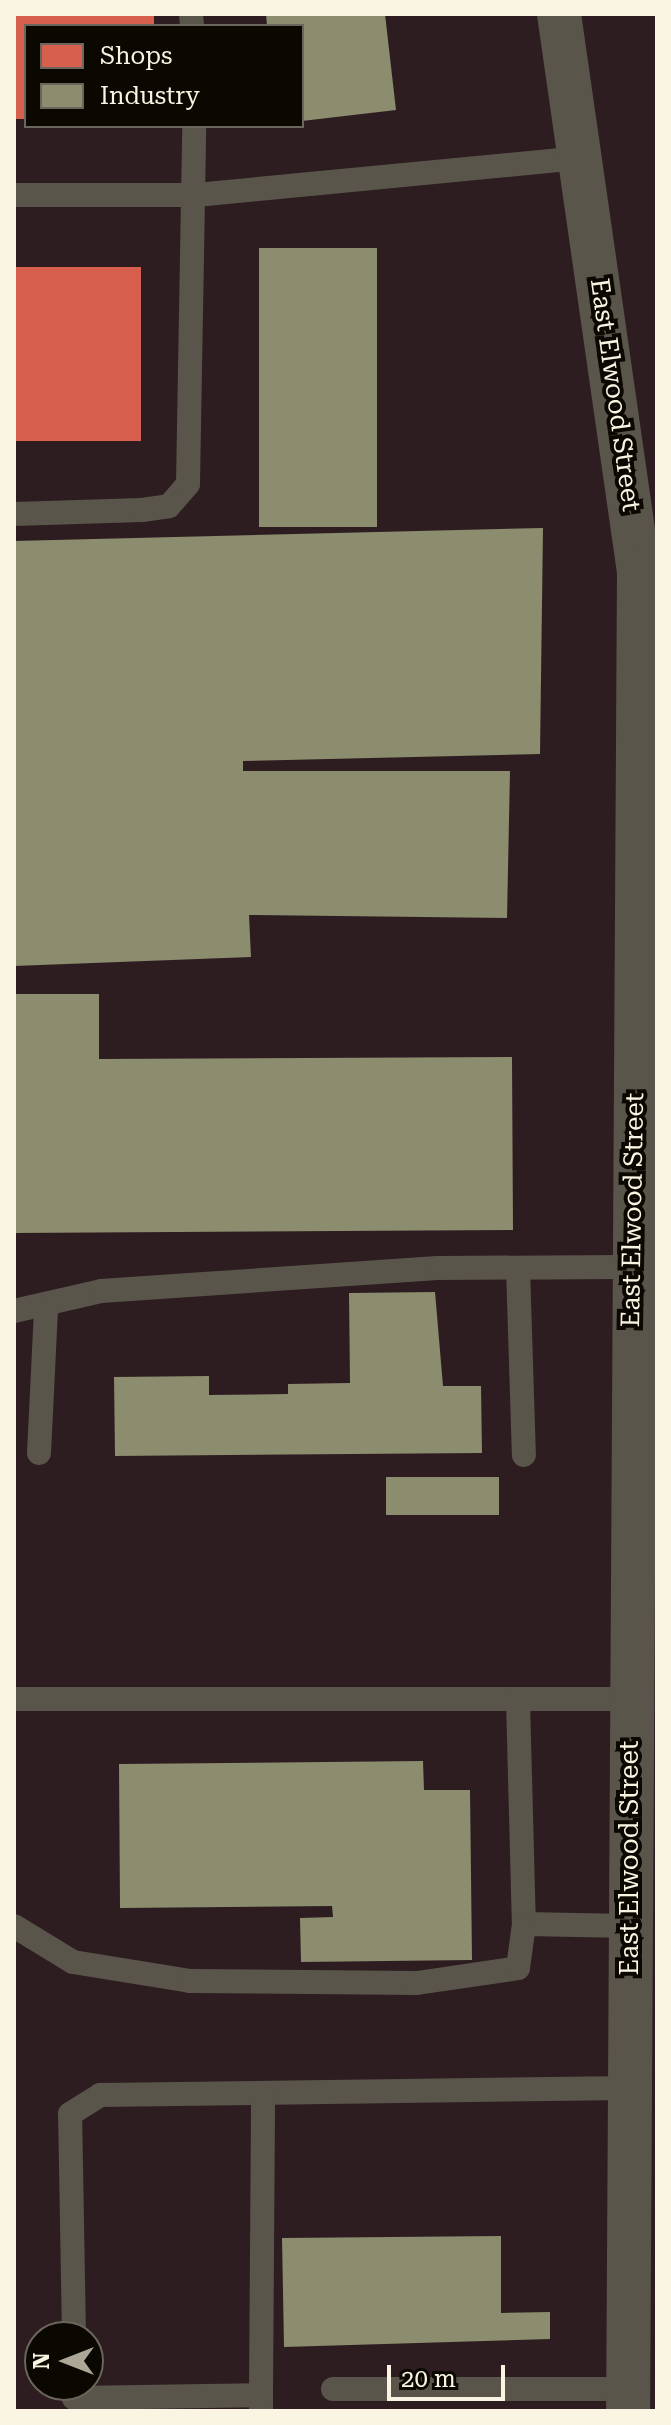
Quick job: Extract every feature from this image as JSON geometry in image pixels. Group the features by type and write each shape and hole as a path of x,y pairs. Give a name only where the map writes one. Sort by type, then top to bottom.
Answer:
{"street":[{"name":"East Elwood Street","path":"559,14 648,572 644,1564 630,1699 639,1905 643,2230 628,2400"}],"lane":[{"path":"14,514 142,510 169,506 188,484 196,195 194,128"},
{"path":"14,195 196,195 581,158"},
{"path":"14,1311 46,1309 101,1291 518,1268 644,1267"},
{"path":"518,1268 524,1455"},
{"path":"39,1453 46,1309"},
{"path":"14,1699 630,1699"},
{"path":"14,1926 73,1962 190,1981 417,1983 518,1968 524,1924 518,1700"},
{"path":"524,1924 639,1905"},
{"path":"104,2399 261,2403 263,2093"},
{"path":"74,2321 70,2114 100,2095 263,2093 639,2097"},
{"path":"333,2389 628,2400"}],"shaded area":[{"path":"14,14 657,14 657,2411 14,2411"}],"building: Shops":[{"path":"14,14 154,14 154,24 24,24 24,119 14,119"},
{"path":"14,267 141,267 141,441 14,441"}],"building: Industry":[{"path":"266,14 385,14 396,110 304,121 304,24 267,24"},
{"path":"259,248 377,248 377,527 259,527"},
{"path":"543,528 540,754 243,761 243,771 510,771 507,918 249,915 251,957 14,966 14,541"},
{"path":"14,994 99,994 99,1059 512,1057 513,1230 14,1233"},
{"path":"435,1292 443,1386 481,1386 482,1453 115,1456 114,1377 209,1376 209,1395 288,1394 288,1384 350,1383 349,1293"},
{"path":"386,1477 499,1477 499,1515 386,1515"},
{"path":"423,1761 424,1790 470,1790 472,1960 301,1962 300,1918 333,1917 332,1906 120,1908 119,1764"},
{"path":"501,2236 501,2313 550,2312 550,2339 284,2347 282,2238"}]}
